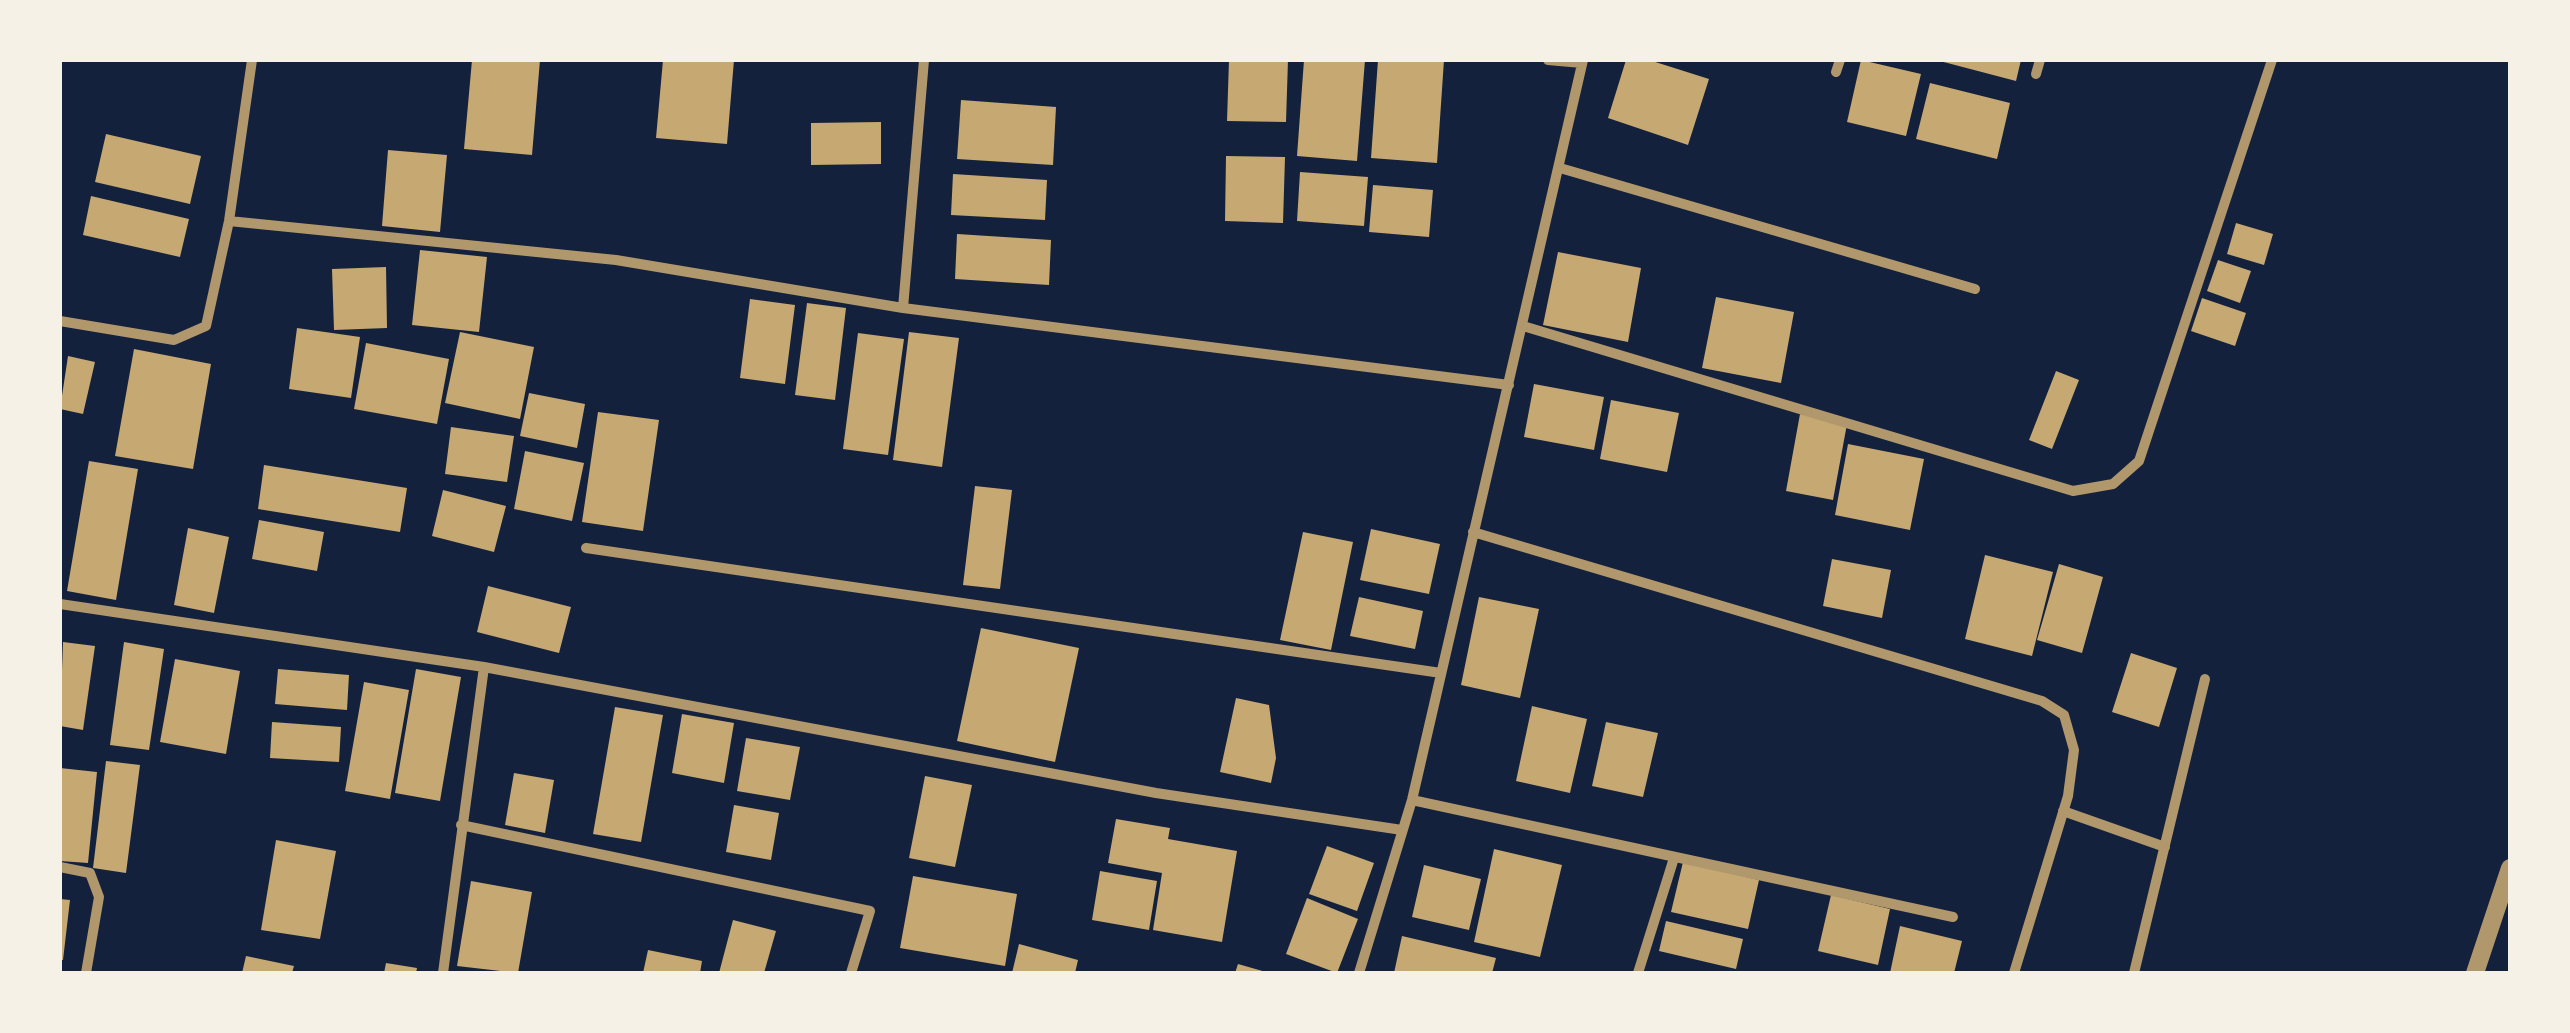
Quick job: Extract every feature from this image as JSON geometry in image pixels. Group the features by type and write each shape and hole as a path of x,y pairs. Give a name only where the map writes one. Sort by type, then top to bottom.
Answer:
{"street":[{"path":"60,321 174,340 206,326 228,221 252,60"},
{"path":"903,308 924,60"},
{"path":"1359,973 1412,800 1583,62 1548,60"},
{"path":"1836,72 1840,60"},
{"path":"2036,74 2040,60"},
{"path":"1523,326 2073,491 2113,484 2138,461 2272,60"},
{"path":"1560,168 1975,289"},
{"path":"228,221 616,260 903,308 1509,385"},
{"path":"1473,532 2042,701 2064,715 2074,750 2063,810 2014,973"},
{"path":"586,548 1441,672"},
{"path":"60,604 484,667 1156,793 1402,830"},
{"path":"443,973 484,667"},
{"path":"2134,973 2205,679"},
{"path":"1412,800 1953,917"},
{"path":"2063,810 2165,848"},
{"path":"461,825 870,911 852,973"},
{"path":"1638,973 1674,858"},
{"path":"60,867 90,873 99,897 86,973"},
{"path":"2477,973 2510,868"}],"building":[{"path":"472,60 540,60 532,155 464,149"},
{"path":"663,60 734,60 727,144 656,138"},
{"path":"1229,60 1288,60 1286,122 1227,121"},
{"path":"1304,60 1365,60 1357,161 1297,156"},
{"path":"1378,60 1444,60 1437,163 1371,158"},
{"path":"1626,60 1649,60 1709,79 1688,145 1608,118"},
{"path":"1861,60 1921,74 1906,136 1847,122"},
{"path":"1936,60 2021,60 2016,81"},
{"path":"1930,83 2010,103 1997,159 1916,139"},
{"path":"961,100 1056,107 1053,165 957,159"},
{"path":"881,122 881,164 811,165 811,123"},
{"path":"106,134 201,156 190,204 95,182"},
{"path":"388,150 447,155 440,232 382,226"},
{"path":"1226,156 1285,157 1283,223 1225,221"},
{"path":"1300,172 1368,177 1364,226 1297,221"},
{"path":"953,174 1047,180 1045,220 951,215"},
{"path":"1373,185 1433,190 1429,237 1369,232"},
{"path":"91,196 189,219 180,257 83,235"},
{"path":"2236,223 2273,234 2264,265 2227,254"},
{"path":"957,234 1051,240 1049,285 955,279"},
{"path":"420,250 487,257 479,332 412,325"},
{"path":"1558,252 1641,268 1628,342 1543,325"},
{"path":"2218,260 2251,271 2240,303 2207,291"},
{"path":"386,267 387,328 334,330 332,269"},
{"path":"1716,297 1794,312 1781,383 1702,368"},
{"path":"2202,298 2246,313 2235,346 2191,331"},
{"path":"750,299 795,305 785,384 740,378"},
{"path":"807,303 846,308 835,400 795,395"},
{"path":"297,328 360,337 351,398 289,389"},
{"path":"460,332 534,347 520,419 445,403"},
{"path":"909,332 959,338 942,467 893,460"},
{"path":"858,333 904,339 888,455 843,449"},
{"path":"366,343 449,359 437,424 354,409"},
{"path":"134,349 211,364 193,469 115,456"},
{"path":"68,356 95,362 83,414 60,409"},
{"path":"2056,371 2079,380 2052,449 2029,440"},
{"path":"1534,384 1604,397 1594,450 1524,437"},
{"path":"529,393 585,404 577,448 520,436"},
{"path":"1611,400 1679,413 1667,472 1600,459"},
{"path":"598,412 659,420 643,531 582,522"},
{"path":"1800,414 1847,424 1833,500 1786,491"},
{"path":"451,427 514,436 507,482 445,474"},
{"path":"1848,444 1924,459 1910,530 1835,515"},
{"path":"525,451 584,463 572,521 514,509"},
{"path":"89,461 138,469 116,600 67,591"},
{"path":"264,465 407,488 400,532 258,509"},
{"path":"975,486 1012,490 1000,589 963,585"},
{"path":"443,490 506,506 494,552 432,536"},
{"path":"259,520 324,532 317,571 252,559"},
{"path":"188,528 229,537 214,613 174,605"},
{"path":"1371,529 1440,544 1429,594 1360,580"},
{"path":"1303,532 1353,542 1331,650 1280,640"},
{"path":"1985,555 2053,572 2032,656 1965,639"},
{"path":"1832,559 1891,570 1882,618 1823,606"},
{"path":"2059,564 2103,577 2082,653 2037,640"},
{"path":"488,586 571,607 559,653 477,632"},
{"path":"1359,597 1423,611 1415,649 1350,636"},
{"path":"1479,597 1539,609 1520,698 1461,685"},
{"path":"981,628 1079,648 1055,762 957,741"},
{"path":"63,642 95,646 83,730 60,726"},
{"path":"124,642 164,649 149,750 110,745"},
{"path":"2131,653 2177,668 2159,727 2112,712"},
{"path":"175,659 240,671 226,754 160,742"},
{"path":"278,669 349,675 347,710 275,704"},
{"path":"416,669 461,677 440,801 395,793"},
{"path":"364,682 409,690 390,799 345,791"},
{"path":"1236,698 1269,705 1276,758 1271,783 1220,772"},
{"path":"1532,706 1587,719 1570,793 1516,781"},
{"path":"615,707 663,715 641,842 593,834"},
{"path":"682,714 734,723 724,783 672,773"},
{"path":"272,722 341,727 339,762 270,758"},
{"path":"1606,722 1658,733 1643,797 1592,786"},
{"path":"746,738 800,747 790,800 737,791"},
{"path":"106,761 140,765 126,873 93,868"},
{"path":"60,768 97,772 88,863 60,861"},
{"path":"514,773 554,780 545,833 505,825"},
{"path":"925,776 972,785 955,867 909,858"},
{"path":"734,805 779,813 771,860 726,852"},
{"path":"1116,819 1170,828 1168,839 1237,851 1222,942 1153,930 1162,873 1108,863"},
{"path":"276,840 336,851 320,939 261,930"},
{"path":"1327,846 1374,863 1357,911 1309,894"},
{"path":"1494,849 1562,865 1540,957 1474,942"},
{"path":"1683,862 1759,880 1748,929 1671,912"},
{"path":"1424,865 1481,879 1469,930 1412,917"},
{"path":"1100,871 1157,881 1149,930 1092,920"},
{"path":"913,876 1017,894 1005,966 900,948"},
{"path":"471,881 532,892 518,973 457,966"},
{"path":"1831,895 1890,909 1878,965 1818,951"},
{"path":"1307,898 1358,919 1337,973 1286,954"},
{"path":"60,899 70,900 63,960 60,960"},
{"path":"733,920 776,931 764,973 719,973"},
{"path":"1666,921 1743,939 1736,969 1659,951"},
{"path":"1900,926 1962,941 1954,973 1890,973"},
{"path":"1402,936 1496,958 1492,973 1394,973"},
{"path":"1019,944 1078,960 1075,973 1012,973"},
{"path":"648,950 702,961 700,973 643,973"},
{"path":"246,956 294,966 292,973 242,973"},
{"path":"386,963 417,968 416,973 384,973"},
{"path":"1238,964 1266,972 1266,973 1235,973"}]}
